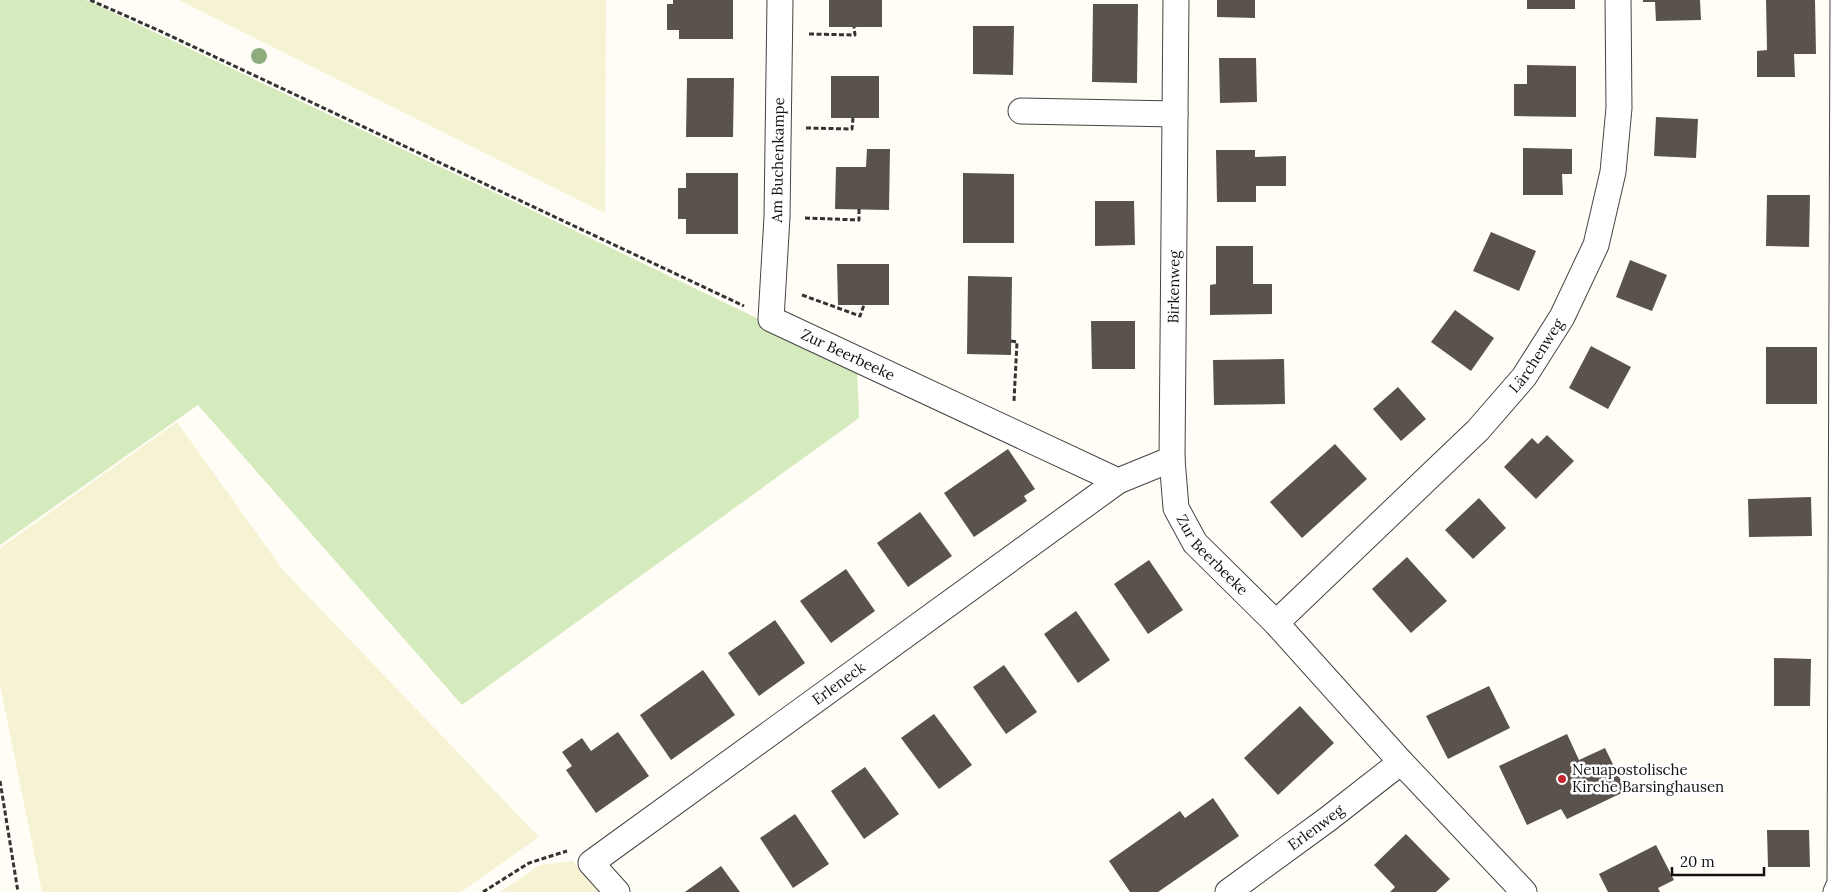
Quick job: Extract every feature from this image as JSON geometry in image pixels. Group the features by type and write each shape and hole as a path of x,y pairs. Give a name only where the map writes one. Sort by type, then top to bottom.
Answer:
{"street":[{"name":"Am Buchenkampe","path":"771,319 780,127 780,0"},
{"name":"Birkenweg","path":"1172,459 1176,0"},
{"name":"Lärchenweg","path":"1276,623 1478,430 1524,377 1562,317 1596,246 1613,172 1618,108 1618,0"},
{"path":"1836,892 1840,883 1843,0"},
{"path":"1021,111 1175,114"},
{"name":"Zur Beerbeeke","path":"771,319 1118,481"},
{"name":"Zur Beerbeeke","path":"1172,459 1176,508 1195,543 1276,623 1401,762 1524,892"},
{"path":"1118,481 1172,459"},
{"name":"Erleneck","path":"591,863 1118,481"},
{"name":"Erlenweg","path":"1228,892 1328,819 1401,762"},
{"path":"591,863 617,892"}],"path":[{"path":"90,0 160,31 771,319"},
{"path":"780,34 855,35 854,27"},
{"path":"780,127 852,129 853,118"},
{"path":"777,217 859,220 859,209"},
{"path":"774,285 860,316 864,305"},
{"path":"1011,342 1017,342 1012,432"},
{"path":"0,781 18,892"},
{"path":"483,892 529,863 579,847 591,863"}],"shaded area":[{"path":"179,0 606,0 605,213"},
{"path":"177,422 283,570 539,837 461,892 42,892 0,685 0,548"},
{"path":"573,861 600,892 500,892 540,865"}],"green space":[{"path":"0,0 86,0 857,366 859,418 462,705 198,405 0,545"}],"building":[{"path":"673,0 733,0 733,39 679,39 679,30 667,30 667,4 673,4"},
{"path":"829,0 882,0 882,27 829,27"},
{"path":"1217,0 1255,0 1255,18 1217,17"},
{"path":"1527,0 1575,0 1575,9 1527,9"},
{"path":"1643,0 1700,0 1701,20 1656,21 1655,2 1643,2"},
{"path":"1766,0 1815,0 1816,54 1794,54 1795,77 1757,77 1757,51 1767,50"},
{"path":"1093,4 1138,4 1137,83 1092,82"},
{"path":"973,26 1014,26 1013,75 973,74"},
{"path":"1219,58 1256,58 1257,102 1220,103"},
{"path":"1527,65 1576,66 1576,117 1514,116 1514,84 1527,84"},
{"path":"831,76 879,76 879,118 831,118"},
{"path":"687,78 734,78 733,137 686,137"},
{"path":"1656,117 1698,119 1696,158 1654,156"},
{"path":"1523,148 1572,149 1572,174 1562,174 1563,195 1523,195"},
{"path":"867,149 890,149 889,210 835,209 836,167 866,167"},
{"path":"1216,150 1255,150 1255,157 1286,156 1286,186 1256,186 1256,202 1217,202"},
{"path":"686,173 738,173 738,234 686,234 686,219 678,219 678,188 686,188"},
{"path":"963,173 1014,174 1014,243 963,243"},
{"path":"1767,195 1810,195 1809,247 1766,246"},
{"path":"1095,201 1134,201 1135,245 1095,246"},
{"path":"1491,232 1536,251 1519,291 1473,271"},
{"path":"1216,246 1253,246 1253,284 1272,284 1272,314 1210,315 1210,285 1216,284"},
{"path":"1630,260 1667,275 1652,311 1616,297"},
{"path":"837,264 889,264 889,305 838,305"},
{"path":"968,276 1012,277 1011,355 967,354"},
{"path":"1455,310 1494,338 1471,371 1431,342"},
{"path":"1091,321 1135,321 1135,369 1092,369"},
{"path":"1591,346 1631,367 1608,409 1569,388"},
{"path":"1766,347 1817,347 1817,404 1766,404"},
{"path":"1284,359 1285,404 1214,405 1213,360"},
{"path":"1398,387 1426,419 1401,441 1373,409"},
{"path":"1547,435 1574,461 1536,499 1504,467 1532,438 1538,444"},
{"path":"1335,444 1367,479 1302,538 1270,502"},
{"path":"1008,449 1035,489 1024,496 1027,501 974,537 944,493"},
{"path":"1811,497 1812,536 1749,537 1748,499"},
{"path":"1479,498 1506,528 1473,559 1445,530"},
{"path":"920,512 952,556 908,587 877,543"},
{"path":"1407,557 1447,601 1411,633 1372,589"},
{"path":"1149,560 1183,610 1148,634 1114,584"},
{"path":"846,569 875,611 831,643 800,601"},
{"path":"1076,611 1110,660 1078,683 1044,634"},
{"path":"775,620 805,663 759,696 728,653"},
{"path":"1774,658 1811,659 1810,706 1774,706"},
{"path":"1004,665 1037,712 1006,734 973,687"},
{"path":"703,670 735,715 671,760 640,715"},
{"path":"1489,686 1510,728 1448,759 1426,716"},
{"path":"1300,706 1334,743 1278,795 1244,758"},
{"path":"934,714 972,765 939,789 901,738"},
{"path":"618,732 649,776 596,813 566,770 572,766 562,752 582,738 591,751"},
{"name":"Neuapostolische Kirche Barsinghausen","path":"1567,734 1579,760 1605,748 1626,791 1567,819 1561,809 1527,825 1499,766"},
{"path":"865,767 899,814 864,839 831,791"},
{"path":"1213,798 1239,836 1158,892 1130,892 1109,861 1180,811 1185,818"},
{"path":"795,814 829,864 793,888 760,838"},
{"path":"1767,830 1809,830 1810,867 1768,867"},
{"path":"1406,834 1450,879 1436,892 1390,892 1395,887 1374,865"},
{"path":"1656,845 1674,880 1658,888 1660,892 1608,892 1599,874"},
{"path":"721,866 740,892 685,892"}],"place":[{"name":"Neuapostolische Kirche Barsinghausen","path":"1562,779"}]}
